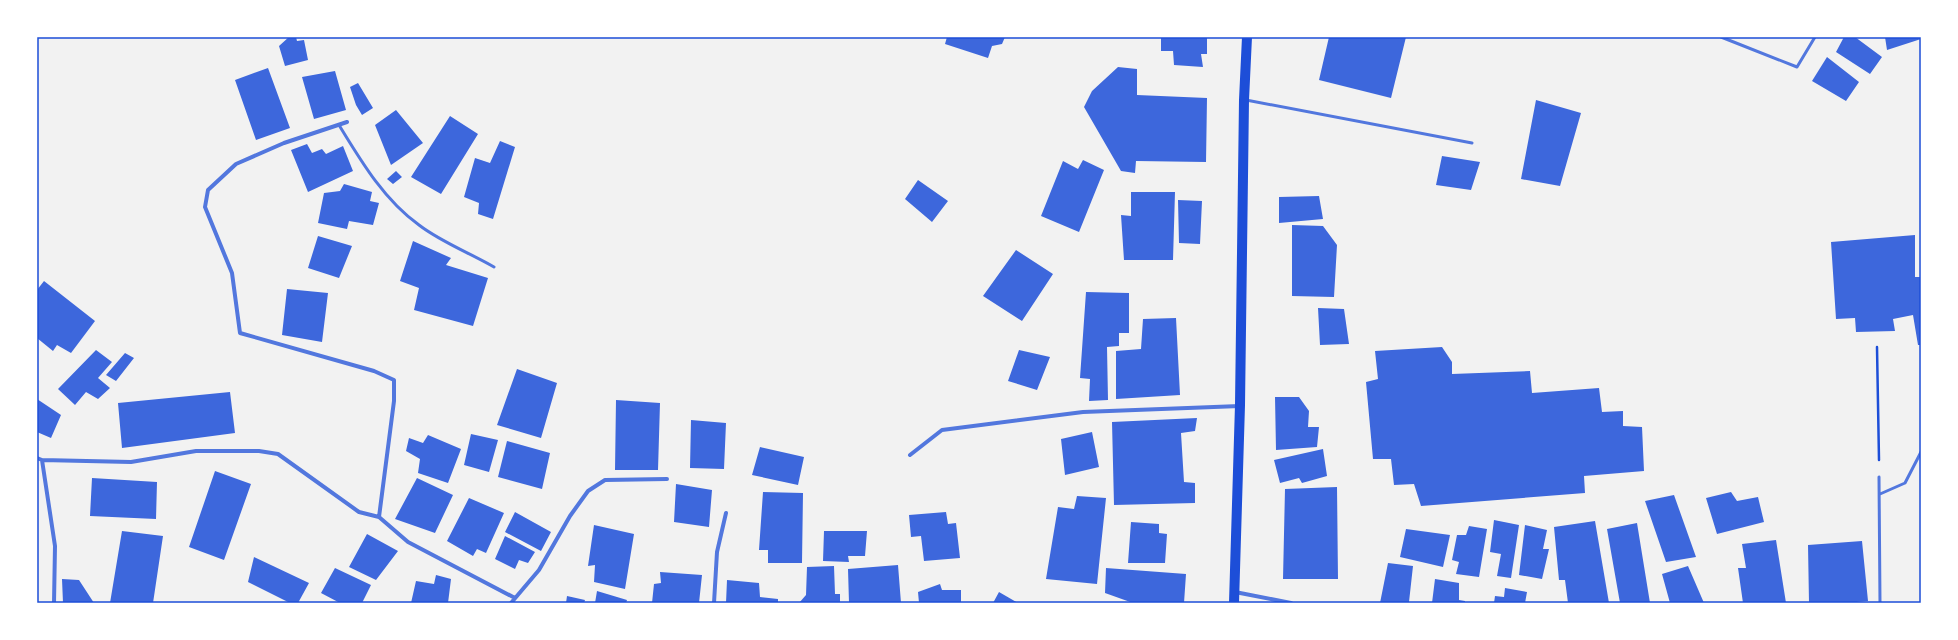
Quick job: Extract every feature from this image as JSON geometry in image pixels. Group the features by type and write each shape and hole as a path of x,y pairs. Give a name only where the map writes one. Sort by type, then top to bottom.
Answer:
{"main road":[{"path":"1234,603 1240,406 1244,100 1247,37"}],"street":[{"path":"347,122 284,144 236,164 208,190 205,207 232,273 240,333 374,371 394,380 394,400 379,517"},
{"path":"910,455 942,430 1083,412 1240,406"},
{"path":"54,603 54,546 39,459 131,462 196,451 259,451 278,454 359,512 379,517 408,542 515,598"},
{"path":"511,603 539,570 570,516 588,491 605,480 667,479"},
{"path":"714,603 717,552 726,513"},
{"path":"1234,592 1291,603"}],"lane":[{"path":"1721,37 1797,67 1815,37"},
{"path":"1244,100 1472,143"},
{"path":"339,125 371,176 399,207 419,225 494,267"},
{"path":"1880,494 1905,483 1921,452"},
{"path":"1880,476 1880,603"}],"path":[{"path":"1876,348 1880,476"}],"building":[{"path":"289,37 296,37 297,41 304,40 308,60 285,66 279,46"},
{"path":"947,37 1005,37 1002,44 992,46 988,58 945,44"},
{"path":"1161,37 1207,37 1207,54 1201,54 1203,67 1174,65 1173,51 1161,51"},
{"path":"1329,37 1406,37 1391,98 1319,80"},
{"path":"1844,37 1855,37 1882,57 1870,74 1836,52"},
{"path":"1885,37 1921,37 1921,39 1887,50"},
{"path":"1827,57 1859,82 1846,101 1812,81"},
{"path":"1118,67 1137,69 1137,95 1207,98 1206,162 1136,161 1135,173 1121,171 1084,107 1092,91"},
{"path":"268,68 290,128 256,140 235,80"},
{"path":"335,71 346,110 314,119 302,77"},
{"path":"358,83 373,108 362,115 356,105 350,87"},
{"path":"1536,100 1581,113 1560,186 1521,179"},
{"path":"396,110 423,143 391,165 375,125"},
{"path":"450,116 478,134 441,194 411,177"},
{"path":"500,141 515,147 493,219 478,214 479,203 464,197 475,158 490,163"},
{"path":"307,144 312,153 322,149 326,154 343,146 353,171 308,192 291,150"},
{"path":"1442,156 1480,162 1471,190 1436,185"},
{"path":"1083,160 1104,170 1079,232 1041,216 1063,161 1078,169"},
{"path":"396,171 402,177 393,184 387,179"},
{"path":"918,180 948,201 932,222 905,199"},
{"path":"344,184 372,192 370,201 379,203 373,225 349,221 347,229 318,223 324,193 340,191"},
{"path":"1131,192 1175,192 1173,260 1124,260 1121,215 1131,216"},
{"path":"1319,196 1323,219 1279,223 1279,197"},
{"path":"1178,200 1202,201 1200,244 1179,243"},
{"path":"1292,225 1323,226 1337,245 1334,297 1292,296"},
{"path":"1915,235 1915,277 1921,277 1921,345 1918,345 1913,315 1893,319 1895,331 1856,332 1855,318 1836,319 1831,242"},
{"path":"318,236 352,246 339,278 308,268"},
{"path":"413,241 451,258 446,265 488,278 473,326 414,310 419,288 400,281"},
{"path":"1016,250 1053,274 1022,321 983,296"},
{"path":"44,281 95,321 71,353 57,345 53,351 37,338 37,290"},
{"path":"287,289 328,293 322,342 282,335"},
{"path":"1086,292 1129,293 1129,333 1119,333 1119,346 1107,347 1108,400 1089,401 1090,379 1080,378"},
{"path":"1318,308 1344,309 1349,344 1320,345"},
{"path":"1176,318 1180,395 1116,399 1116,351 1141,349 1143,319"},
{"path":"1442,347 1452,362 1452,374 1530,371 1532,393 1599,388 1602,412 1623,411 1623,426 1642,427 1644,471 1584,476 1585,493 1421,506 1414,484 1394,485 1391,459 1373,459 1366,382 1378,379 1375,351"},
{"path":"96,350 112,362 98,378 110,388 98,399 86,392 75,405 58,389"},
{"path":"1019,350 1050,357 1037,390 1008,381"},
{"path":"125,353 134,358 116,381 106,375"},
{"path":"517,369 557,383 541,438 497,425"},
{"path":"230,392 235,433 122,448 118,403"},
{"path":"1275,397 1299,397 1309,411 1308,427 1319,427 1317,447 1276,450"},
{"path":"37,399 61,415 51,438 37,432"},
{"path":"616,400 660,403 658,470 615,470"},
{"path":"1197,418 1195,431 1181,433 1184,482 1195,483 1195,503 1114,505 1112,422"},
{"path":"691,420 726,423 724,469 690,468"},
{"path":"1092,432 1099,467 1065,475 1061,439"},
{"path":"471,434 498,440 489,472 464,465"},
{"path":"428,435 461,449 448,483 418,473 420,459 406,451 409,438 423,443"},
{"path":"507,441 550,453 542,489 498,477"},
{"path":"760,447 804,457 798,485 752,475"},
{"path":"1323,449 1327,476 1302,483 1299,478 1280,483 1274,460"},
{"path":"215,471 251,484 224,560 189,547"},
{"path":"92,478 157,482 156,519 90,516"},
{"path":"417,478 453,495 435,533 395,519"},
{"path":"676,484 712,490 709,527 674,522"},
{"path":"1337,487 1338,579 1283,579 1285,489"},
{"path":"763,492 803,493 802,563 768,563 768,550 759,550"},
{"path":"1731,492 1737,501 1758,497 1764,522 1717,534 1706,498"},
{"path":"1674,495 1696,557 1666,562 1645,501"},
{"path":"1077,496 1106,498 1097,584 1046,579 1058,507 1074,509"},
{"path":"469,498 504,513 486,553 477,549 473,556 447,541"},
{"path":"515,512 551,532 541,551 505,532"},
{"path":"946,512 948,524 956,523 960,558 924,561 921,536 911,537 909,515"},
{"path":"1494,520 1519,525 1511,578 1497,576 1501,554 1490,552"},
{"path":"1595,521 1609,603 1568,603 1565,580 1559,580 1554,527"},
{"path":"1131,522 1159,524 1159,533 1167,534 1165,563 1128,563"},
{"path":"1637,523 1650,603 1620,603 1607,529"},
{"path":"594,525 634,534 625,589 594,582 595,565 588,566"},
{"path":"1525,525 1547,530 1543,549 1549,549 1542,579 1519,575"},
{"path":"1469,526 1487,529 1479,577 1456,574 1459,562 1452,560 1457,535 1466,535"},
{"path":"1406,529 1450,535 1443,567 1400,557"},
{"path":"122,531 163,536 153,603 110,603"},
{"path":"824,531 867,531 865,556 848,556 849,562 823,561"},
{"path":"367,534 398,551 376,580 349,567"},
{"path":"505,536 535,552 528,563 519,560 515,569 495,559"},
{"path":"1776,540 1786,603 1743,603 1738,568 1746,568 1742,544"},
{"path":"1862,541 1868,601 1845,603 1809,603 1808,545"},
{"path":"254,557 309,583 298,603 290,603 248,582"},
{"path":"1388,563 1413,566 1409,602 1380,603"},
{"path":"898,565 901,603 849,603 848,569"},
{"path":"834,566 835,594 840,594 840,603 799,603 806,595 807,567"},
{"path":"1688,566 1704,603 1670,603 1662,574"},
{"path":"335,568 371,585 362,603 340,603 321,593"},
{"path":"1106,568 1186,574 1184,603 1133,603 1105,593"},
{"path":"660,572 702,575 699,603 652,603 654,584 661,583"},
{"path":"436,575 451,579 448,603 411,603 416,581 434,584"},
{"path":"62,579 79,580 94,603 63,603"},
{"path":"1435,579 1459,583 1459,600 1465,601 1465,603 1432,603"},
{"path":"727,580 759,583 760,597 778,599 778,603 726,603"},
{"path":"940,584 942,590 961,590 961,603 919,603 918,592"},
{"path":"1505,588 1527,592 1525,603 1494,603 1495,596 1504,597"},
{"path":"597,591 627,600 626,603 595,603"},
{"path":"999,592 1018,603 993,603"},
{"path":"567,596 585,600 584,603 566,603"}]}
